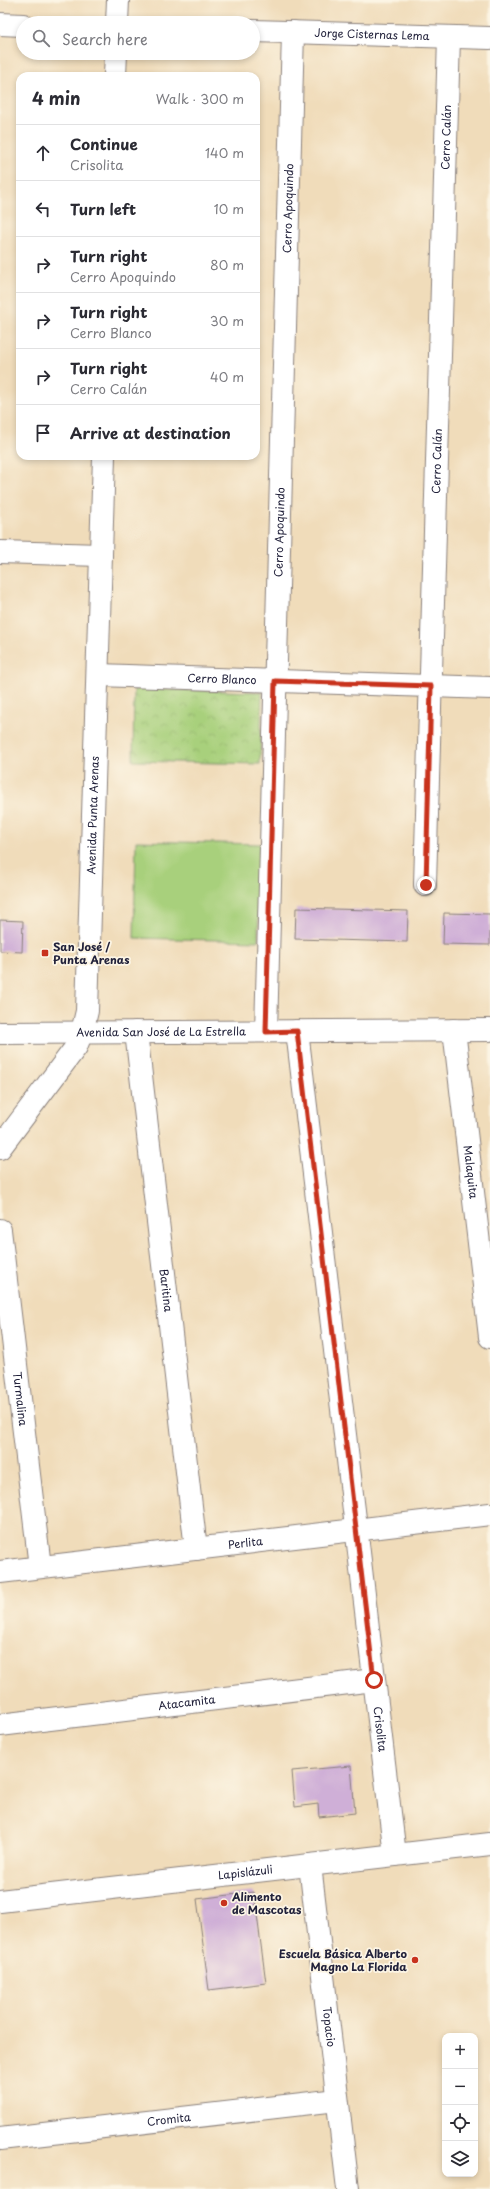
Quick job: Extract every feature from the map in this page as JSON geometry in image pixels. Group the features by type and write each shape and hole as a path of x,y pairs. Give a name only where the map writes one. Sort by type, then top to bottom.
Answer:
{"street":[{"path":"117,16 118,0"},
{"path":"0,24 16,25"},
{"name":"Jorge Cisternas Lema","path":"260,31 490,38"},
{"name":"Cerro Apoquindo","path":"266,1032 293,32"},
{"name":"Cerro Calán","path":"426,885 449,37"},
{"path":"115,72 116,60"},
{"name":"Avenida Punta Arenas","path":"0,1148 76,1047 82,1032 87,1011 104,460"},
{"path":"0,552 101,555"},
{"name":"Cerro Blanco","path":"98,675 490,688"},
{"name":"Malaquita","path":"454,1030 490,1337"},
{"name":"Avenida San José de La Estrella","path":"0,1033 490,1030"},
{"name":"Crisolita","path":"297,1031 395,1854"},
{"name":"Baritina","path":"136,1032 196,1549"},
{"name":"Turmalina","path":"0,1230 40,1567"},
{"name":"Perlita","path":"0,1572 490,1514"},
{"name":"Atacamita","path":"0,1725 374,1680"},
{"name":"Lapislázuli","path":"0,1901 490,1844"},
{"name":"Topacio","path":"310,1865 348,2189"},
{"name":"Cromita","path":"0,2139 338,2100"}],"green space":[{"path":"134,689 262,692 260,764 133,761"},
{"path":"136,841 260,844 258,941 134,938"}],"building":[{"path":"296,908 408,911 407,942 295,939"},
{"path":"444,913 490,914 490,945 443,944"},
{"path":"0,920 23,921 22,952 0,951"},
{"path":"351,1766 355,1813 319,1817 318,1804 295,1807 292,1771"},
{"path":"254,1892 266,1983 209,1990 197,1899"}],"place":[{"name":"San José / Punta Arenas","path":"45,953"},
{"name":"Alimento de Mascotas","path":"224,1903"},
{"name":"Escuela Básica Alberto Magno La Florida","path":"415,1960"}],"route":[{"path":"374,1680 297,1031 266,1032 275,681 431,686 426,885"}]}
